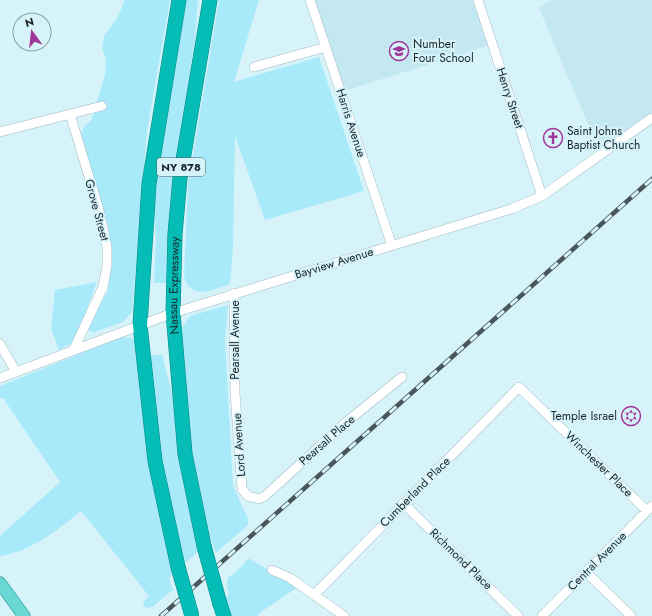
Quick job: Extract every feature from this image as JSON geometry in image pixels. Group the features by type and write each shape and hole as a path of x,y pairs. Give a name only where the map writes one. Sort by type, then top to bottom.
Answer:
{"highway":[{"name":"NY 878","path":"180,0 149,184 140,326 155,460 178,567 192,616"},
{"name":"Nassau Expressway","path":"210,0 180,178 174,234 172,313 185,454 204,546 222,610"}],"main road":[{"path":"0,583 24,616"}],"street":[{"name":"Harris Avenue","path":"310,0 392,246"},
{"name":"Henry Street","path":"478,0 542,196"},
{"path":"254,67 326,46"},
{"path":"0,132 102,106"},
{"name":"Grove Street","path":"70,114 100,210 108,247 107,266 103,287 74,350"},
{"name":"Bayview Avenue","path":"0,378 172,313 511,209 542,196 652,118"},
{"name":"Pearsall Avenue","path":"234,293 235,387"},
{"path":"0,344 16,372"},
{"name":"Pearsall Place","path":"252,499 259,499 265,496 344,424 402,377"},
{"name":"Lord Avenue","path":"235,387 242,489 252,499"},
{"name":"Winchester Place","path":"517,390 519,387 649,509"},
{"name":"Cumberland Place","path":"315,594 403,503 517,390"},
{"name":"Richmond Place","path":"403,503 518,616"},
{"name":"Central Avenue","path":"542,616 649,509"},
{"path":"272,570 290,578 315,594 344,616"},
{"path":"586,572 631,616"}],"shaded area":[{"path":"124,0 170,0 147,132 132,312 123,322 91,332 87,328 108,291 112,258 108,226 80,138 84,127 92,119 105,74 106,60 102,48 104,36 117,18"},
{"path":"186,0 198,0 195,39 180,138 167,283 154,283 156,238 154,214 160,147"},
{"path":"219,0 259,0 234,82 319,57 364,191 265,220 235,136 233,248 230,284 203,292 192,289 187,284 184,277 188,184"},
{"name":"Number Four School","path":"310,0 479,0 493,44 341,92"},
{"path":"550,0 652,0 652,123 602,157 539,8"},
{"path":"97,282 77,335 72,343 59,350 51,328 55,290"},
{"path":"228,305 225,340 233,486 248,519 248,525 216,553 211,540 206,544 193,477 179,332 190,316"},
{"path":"122,337 136,340 177,570 169,578 173,590 152,607 147,608 143,605 144,601 149,596 81,511 53,533 33,545 23,550 0,556 0,536 60,482 3,398 0,398 0,386"},
{"path":"162,354 172,394 202,548 181,567 157,459 149,356"},
{"path":"248,558 298,587 258,614 259,616 231,616 224,599 229,595 227,580 228,577 236,572"}],"railway":[{"path":"161,616 652,179"}],"place":[{"name":"Number Four School","path":"399,51"},
{"name":"Saint Johns Baptist Church","path":"553,138"},
{"name":"Temple Israel","path":"631,416"}]}
